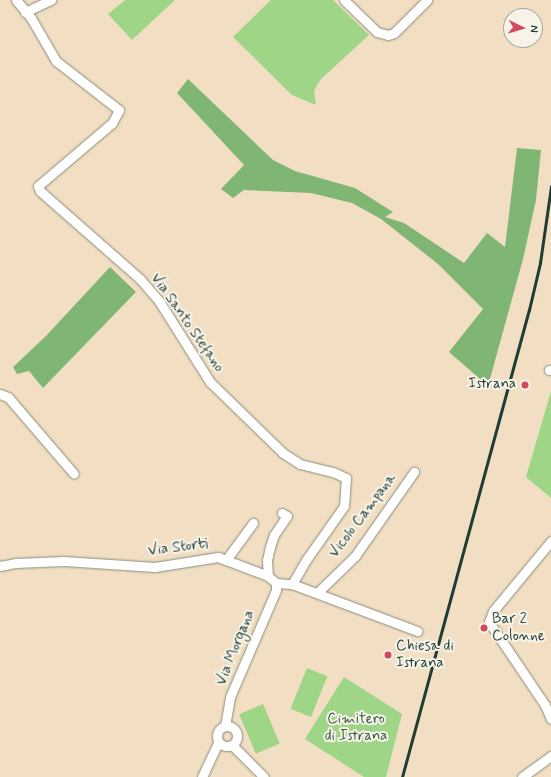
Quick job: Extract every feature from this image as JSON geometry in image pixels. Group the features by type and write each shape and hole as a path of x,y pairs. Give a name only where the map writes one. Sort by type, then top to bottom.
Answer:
{"street":[{"name":"Via Santo Stefano","path":"16,0 56,61 119,110 112,123 38,186 40,191 140,279 159,301 210,382 283,453 300,464 333,472 346,478 344,506 306,560 292,584"},
{"path":"25,12 51,0"},
{"path":"344,0 376,32 388,35 394,33 427,0"},
{"path":"0,394 8,397 74,474"},
{"name":"Vicolo Campana","path":"317,593 355,556 414,472"},
{"path":"268,576 267,560 270,547 274,535 287,516 282,513"},
{"path":"226,560 253,523"},
{"path":"549,547 493,611 489,622 545,705 551,719"},
{"name":"Via Storti","path":"0,566 15,563 64,561 155,567 218,557 268,576 276,583"},
{"path":"276,583 292,584 417,631"},
{"name":"Via Morgana","path":"202,777 218,742 218,732 226,726 230,698 276,590 276,583"},
{"path":"226,726 234,729 237,734 232,745"},
{"path":"218,742 226,746 232,745"},
{"path":"232,745 264,777"},
{"path":"522,777 551,756"}],"green space":[{"path":"125,0 175,0 132,40 108,14"},
{"path":"271,0 333,0 369,35 320,80 314,91 316,105 292,95 233,37"},
{"path":"188,79 273,160 295,171 355,188 393,212 385,217 404,223 464,263 487,233 505,247 517,148 541,150 536,200 523,259 488,386 449,352 483,309 438,264 381,219 352,203 311,193 244,190 233,198 221,189 244,165 177,93"},
{"path":"110,267 136,292 43,388 29,371 17,374 13,367 46,336"},
{"path":"551,391 551,498 526,477"},
{"path":"307,668 327,676 311,717 291,709"},
{"name":"Cimitero di Istrana","path":"344,677 402,714 386,777 364,777 305,739"},
{"path":"263,704 280,744 256,754 239,714"}],"railway":[{"path":"402,777 529,310 540,263 551,187"}],"place":[{"name":"Istrana","path":"525,385"},
{"name":"Bar 2 Colonne","path":"484,628"},
{"name":"Chiesa di Istrana","path":"388,655"}]}
